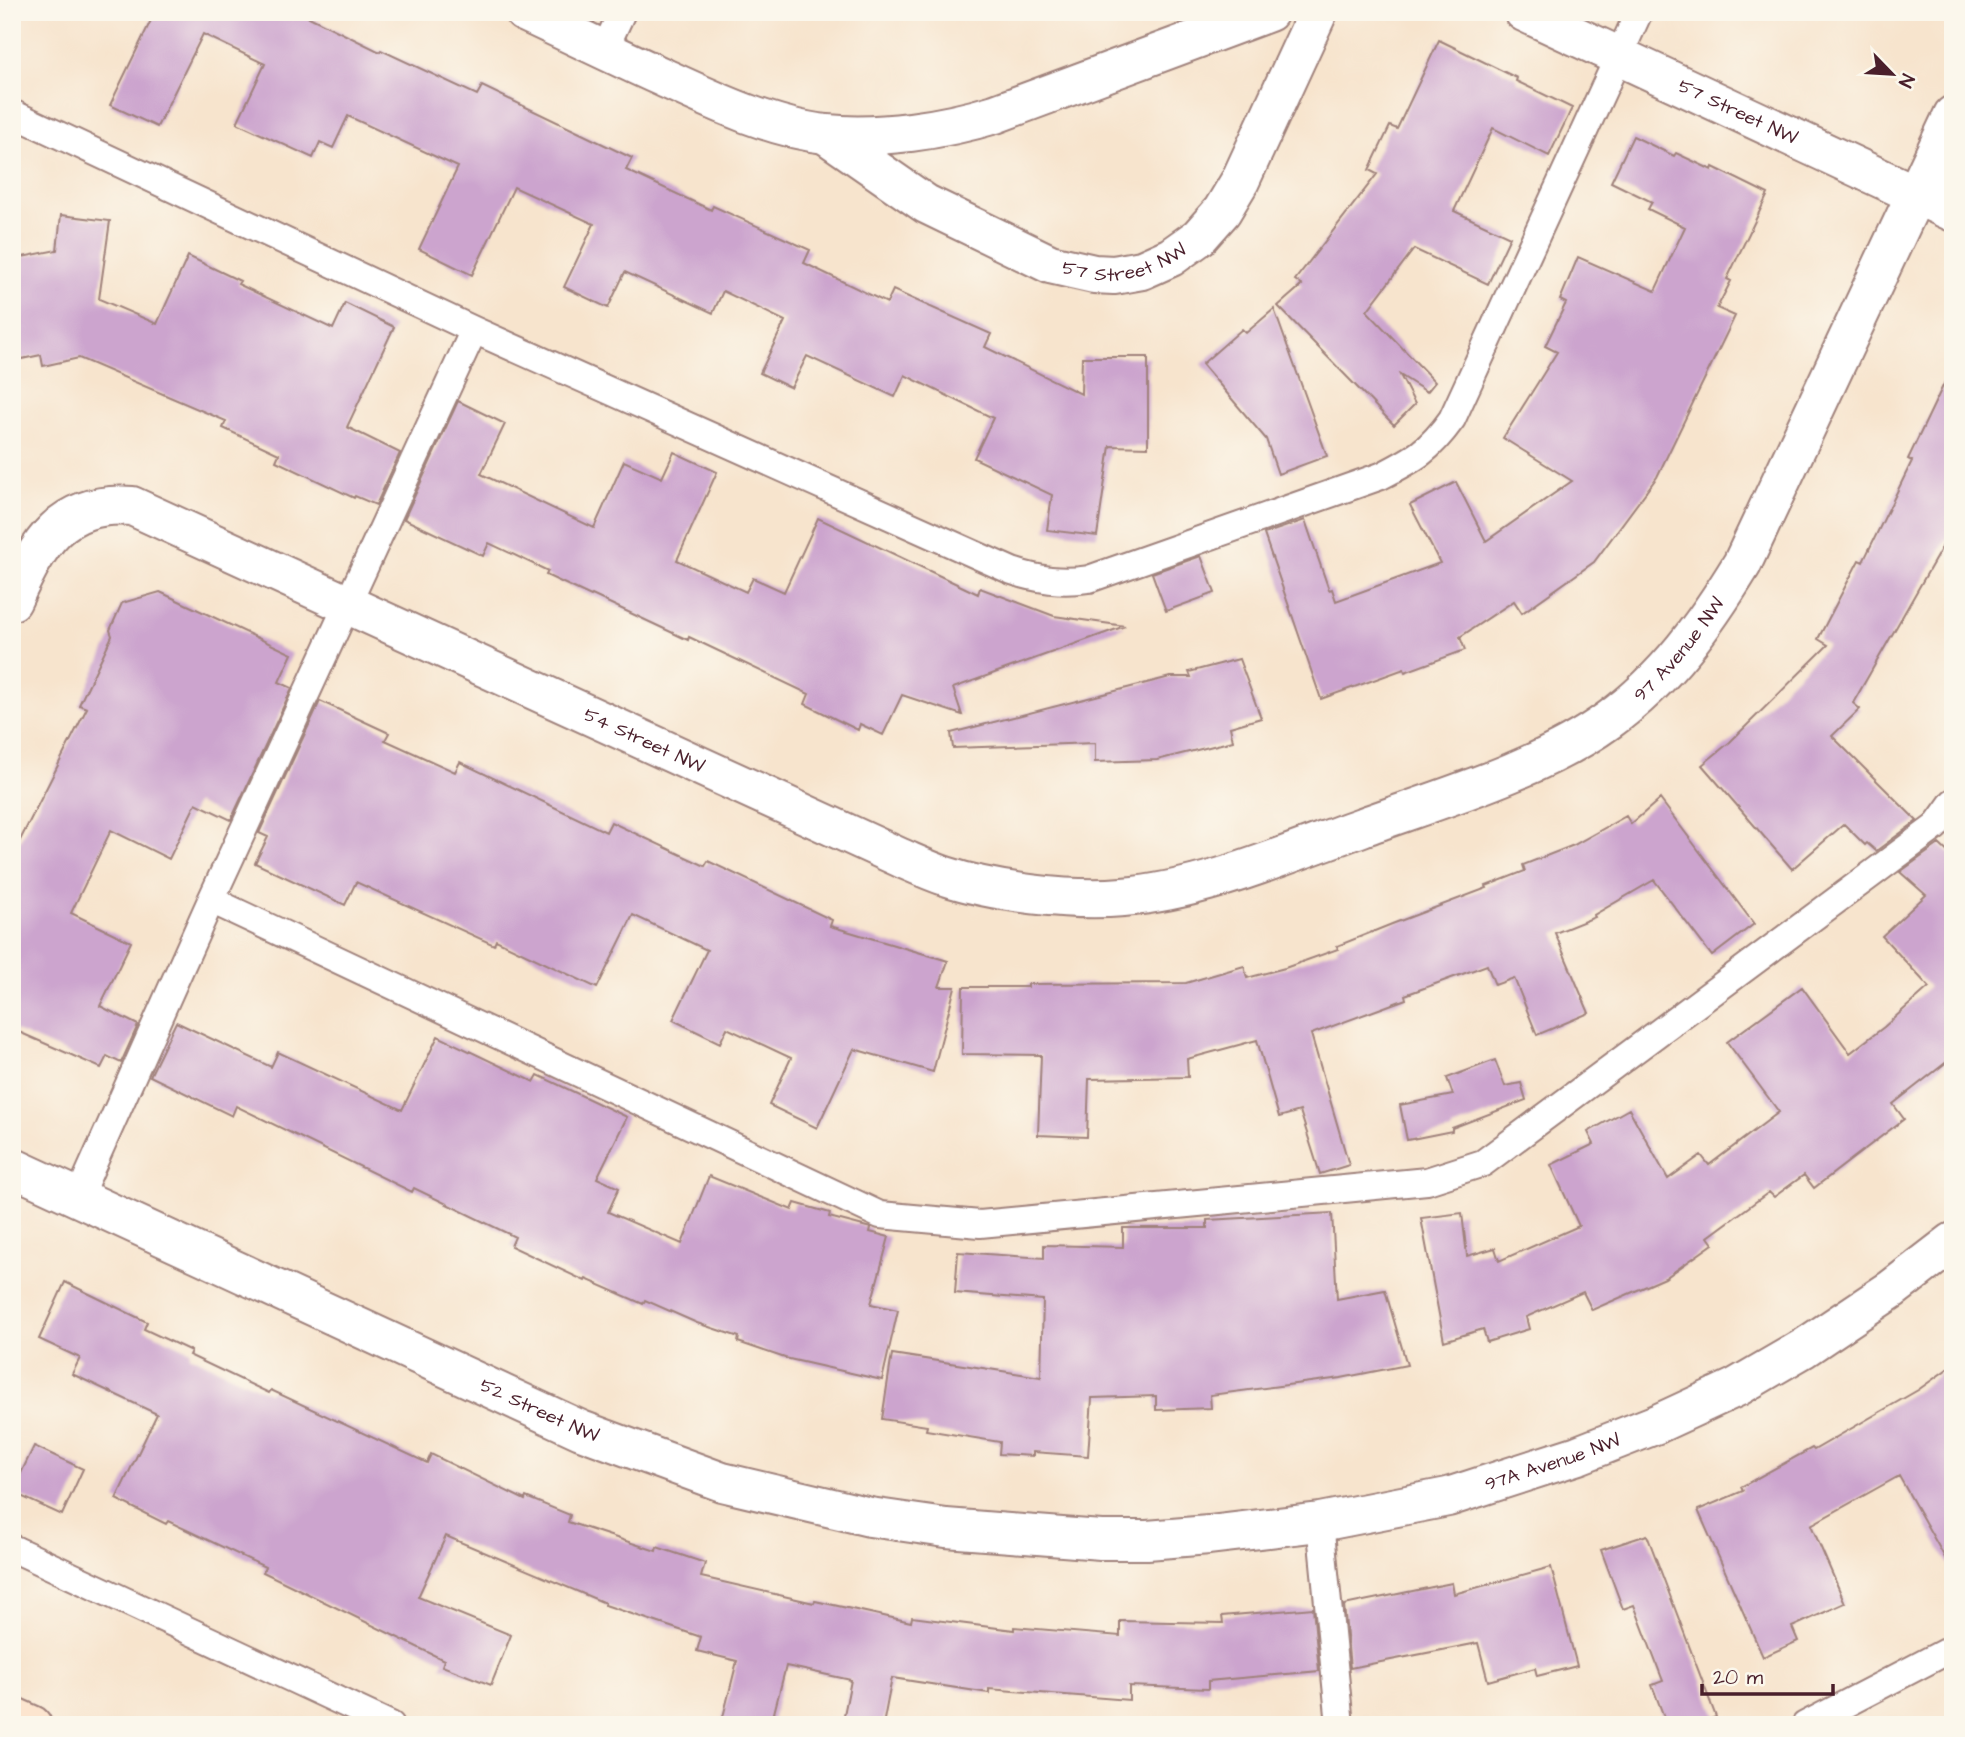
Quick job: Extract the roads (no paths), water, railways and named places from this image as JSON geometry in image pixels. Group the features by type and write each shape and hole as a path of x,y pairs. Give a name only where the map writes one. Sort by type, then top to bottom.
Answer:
{"main road":[{"path":"12,1716 32,1725"}],"street":[{"name":"57 Street NW","path":"524,12 709,99 769,120 825,134 897,133 967,122 1269,12"},
{"name":"57 Street NW","path":"825,134 926,204 1050,264 1094,274 1114,275 1142,270 1171,257 1199,237 1222,211 1240,181 1318,12"},
{"name":"57 Street NW","path":"1524,12 1953,212"},
{"name":"97 Avenue NW","path":"1226,876 1480,785 1551,754 1609,720 1663,672 1711,615 1742,564 1953,115"},
{"name":"54 Street NW","path":"12,601 33,557 48,536 82,512 109,504 132,506 901,858 946,876 998,888 1061,896 1122,898 1178,889 1226,876"},
{"name":"52 Street NW","path":"12,1167 581,1430 722,1482 870,1517 946,1528 1101,1540"},
{"name":"97A Avenue NW","path":"1101,1540 1147,1540 1209,1535 1320,1522 1460,1493 1578,1455 1657,1424 1737,1387 1804,1348 1892,1289 1953,1242"}],"lane":[{"path":"604,50 622,12"},
{"path":"12,113 474,330 1012,571 1036,579 1061,582 1089,579 1381,476 1433,445 1452,419 1639,12"},
{"path":"78,1198 211,900 474,330"},
{"path":"211,900 880,1215 980,1224 1427,1181 1483,1163 1935,827 1953,802"},
{"path":"1320,1522 1340,1725"},
{"path":"12,1548 391,1725"},
{"path":"1805,1725 1953,1648"}]}
